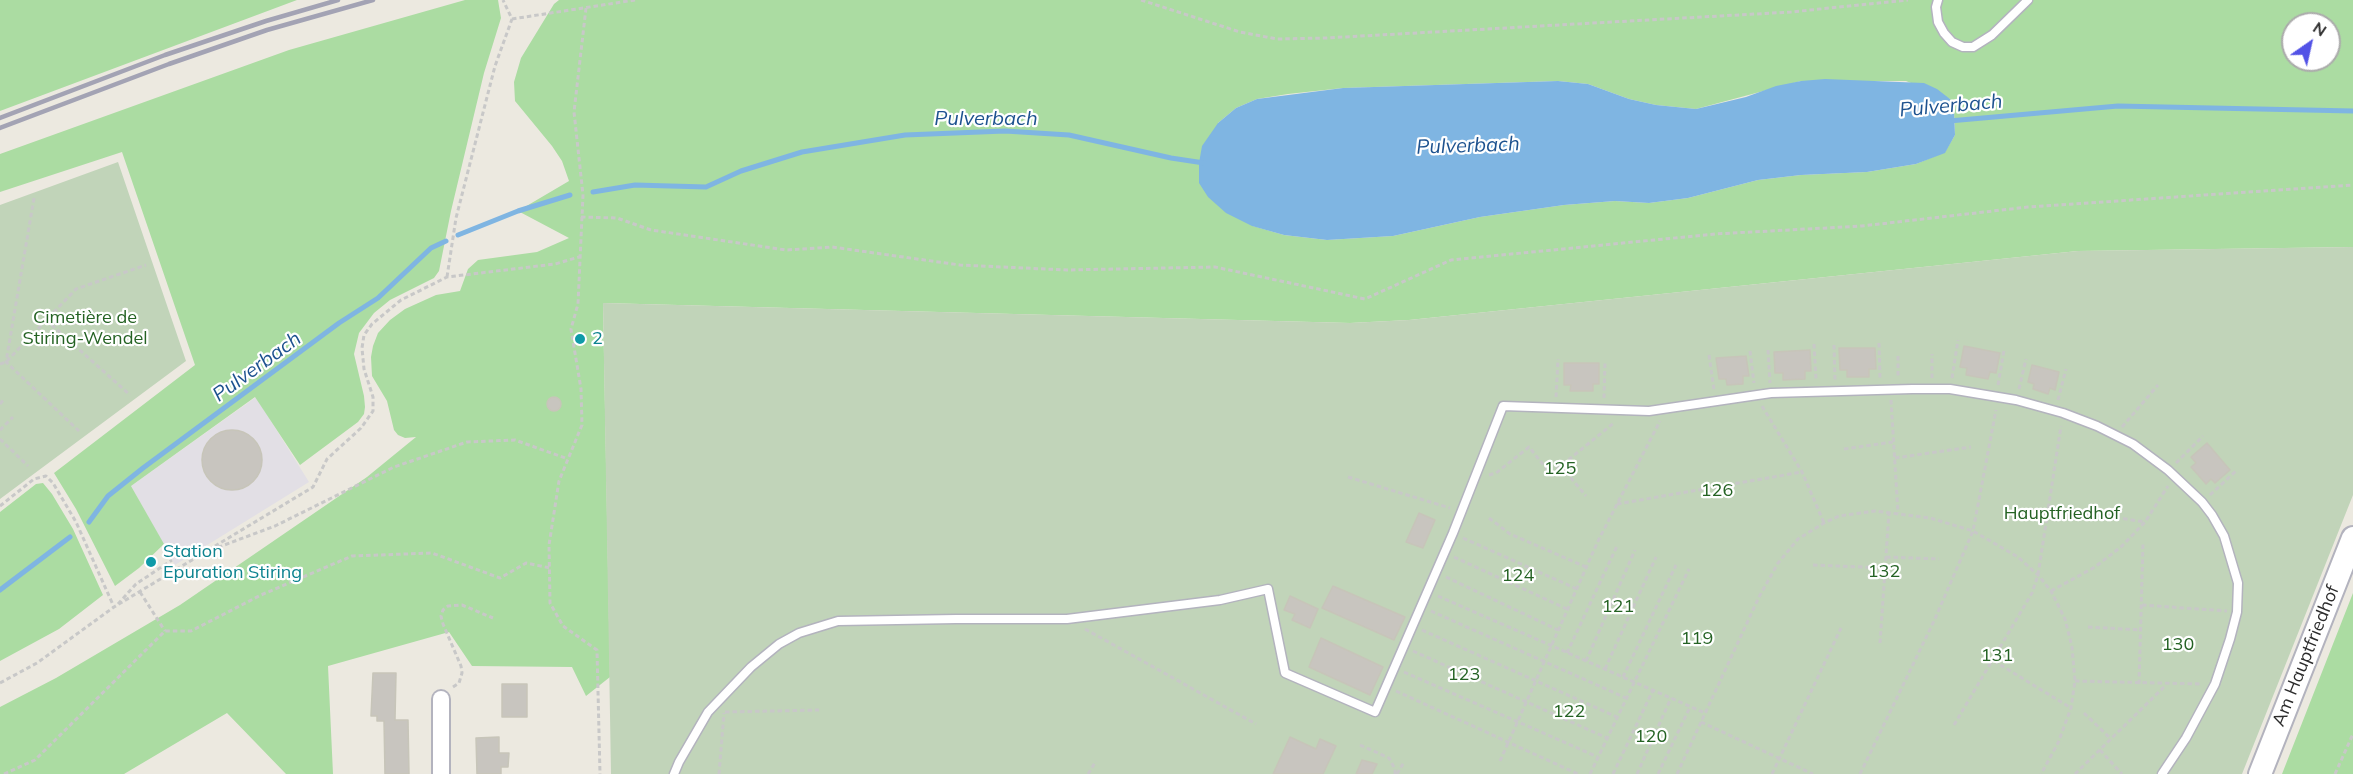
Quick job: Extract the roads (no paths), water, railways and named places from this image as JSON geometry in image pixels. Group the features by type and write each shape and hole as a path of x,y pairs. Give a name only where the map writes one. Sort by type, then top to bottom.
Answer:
{"main road":[{"name":"Am Hauptfriedhof","path":"2260,774 2353,538"}],"street":[{"path":"441,699 441,774"}],"lane":[{"path":"1938,0 1936,7 1938,22 1952,42 1963,47 1973,47 1992,35 2028,0"},
{"path":"674,774 708,712 751,667 779,644 799,633 838,621 1067,619 1220,600 1268,589 1285,673 1375,712 1453,534 1503,406 1666,409 1771,393 1950,389 1997,396 2059,411 2133,444 2171,473 2202,502 2223,536 2238,583 2237,612 2215,684 2186,738 2162,774"}],"water":[{"path":"1825,79 1924,83 1950,99 1954,111 1955,135 1945,153 1916,164 1867,172 1801,175 1758,180 1688,198 1649,203 1615,201 1564,205 1480,217 1393,236 1327,240 1284,235 1252,226 1226,213 1208,197 1199,183 1202,146 1218,123 1236,108 1257,99 1343,88 1558,81 1588,84 1629,99 1656,105 1696,109 1746,97 1776,86"}],"waterway":[{"name":"Pulverbach","path":"1949,121 2118,106 2353,111"},
{"name":"Pulverbach","path":"593,192 635,185 706,187 741,171 802,152 905,135 1005,131 1069,135 1171,158 1204,163"},
{"name":"Pulverbach","path":"458,235 518,211 570,195"},
{"name":"Pulverbach","path":"89,522 108,496 143,468 339,323 378,298 431,248 446,241"},
{"name":"Pulverbach","path":"0,590 70,537"}],"railway":[{"path":"0,118 165,55 266,21 338,0"},
{"path":"0,128 169,64 267,30 373,0"}],"place":[{"name":"2","path":"580,339"},
{"name":"Station Epuration Stiring","path":"151,562"}],"park label":[{"name":"Cimetière de Stiring-Wendel","path":"85,328"},
{"name":"125","path":"1560,469"},
{"name":"126","path":"1717,491"},
{"name":"Hauptfriedhof","path":"2062,514"},
{"name":"132","path":"1884,572"},
{"name":"124","path":"1518,576"},
{"name":"121","path":"1618,607"},
{"name":"119","path":"1697,639"},
{"name":"130","path":"2178,645"},
{"name":"131","path":"1997,656"},
{"name":"123","path":"1464,675"},
{"name":"122","path":"1569,712"},
{"name":"120","path":"1651,737"}]}
